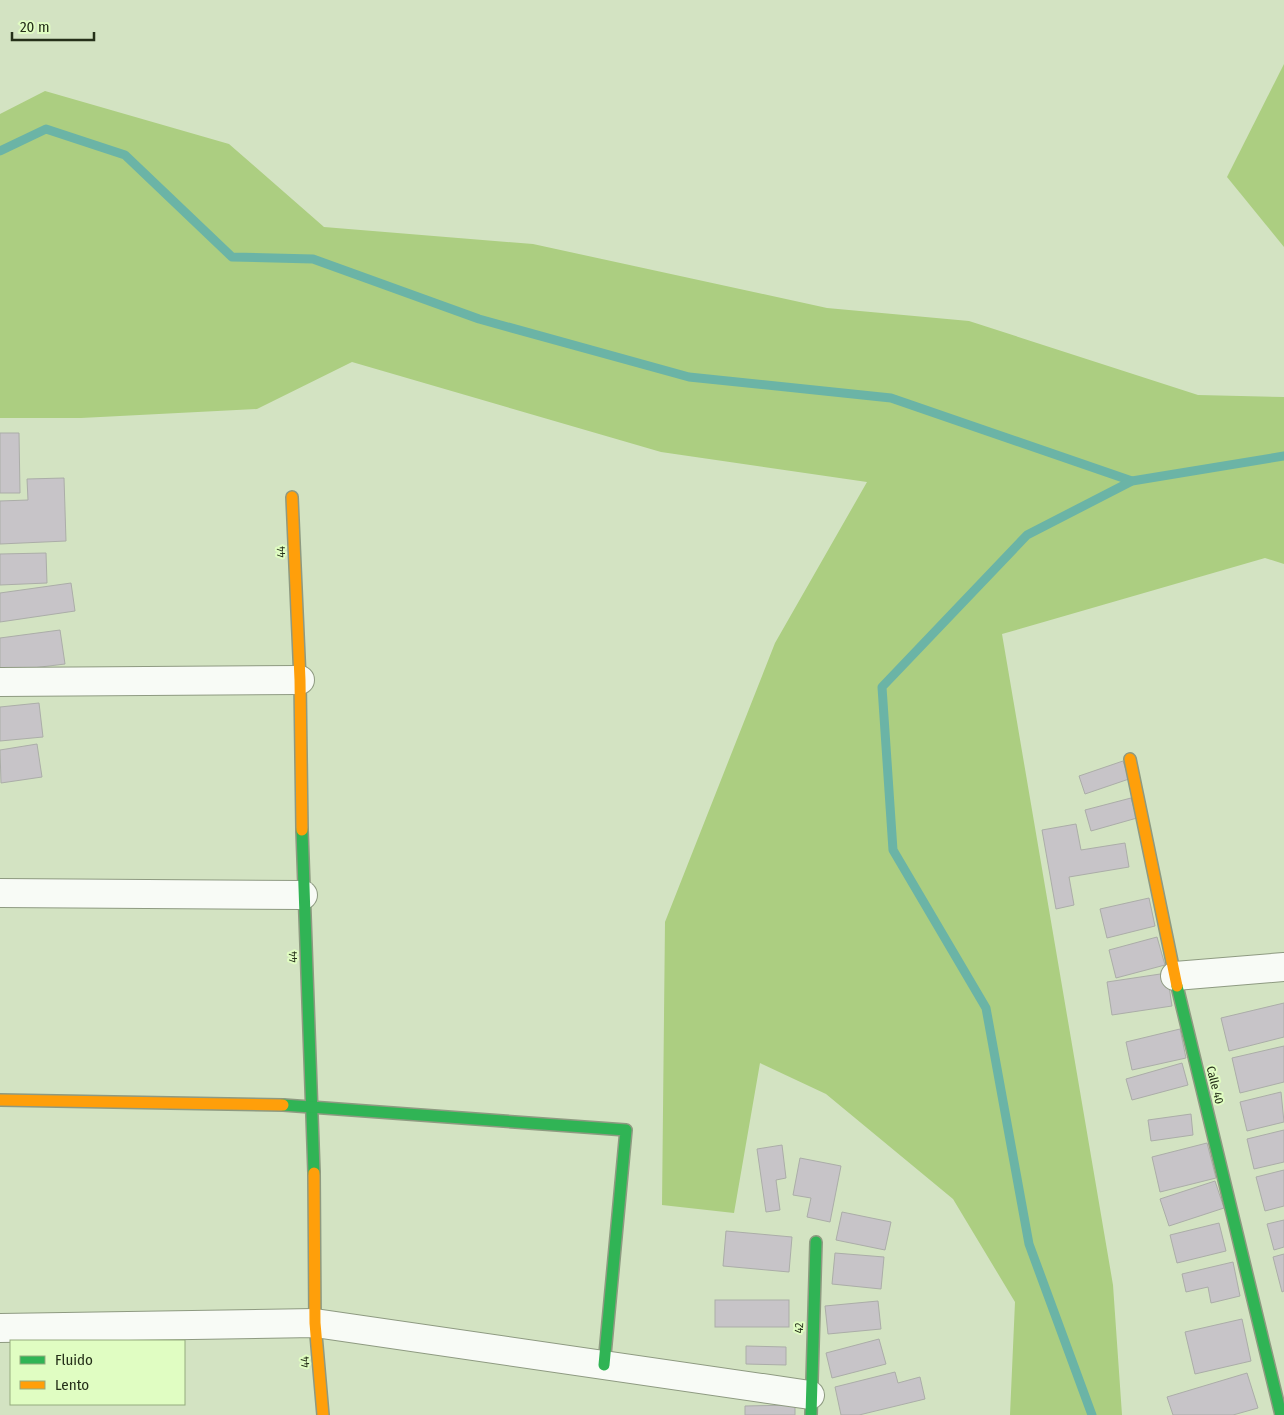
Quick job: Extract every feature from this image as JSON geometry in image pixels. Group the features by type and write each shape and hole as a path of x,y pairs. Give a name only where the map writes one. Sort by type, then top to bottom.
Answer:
{"street":[{"name":"44","path":"292,497 300,680 304,895 313,1106 315,1323 323,1415"},
{"path":"0,682 300,680"},
{"name":"Calle 40","path":"1130,759 1175,976 1281,1415"},
{"path":"0,893 304,895"},
{"path":"1175,976 1284,967"},
{"path":"0,1100 313,1106 626,1130 604,1365"},
{"name":"42","path":"810,1405 816,1242"},
{"path":"0,1328 315,1323 604,1365 810,1405"}],"green space":[{"path":"1284,64 1284,247 1227,177"},
{"path":"45,91 229,144 324,227 533,244 827,308 969,321 1198,395 1284,397 1284,564 1265,558 1002,634 1113,1285 1122,1415 1010,1415 1015,1302 953,1199 826,1094 760,1063 734,1213 662,1205 665,922 775,643 867,482 661,452 352,362 257,409 81,418 0,418 0,114"}],"building":[{"path":"0,433 19,433 20,493 0,493"},
{"path":"64,478 66,541 0,544 0,501 28,500 27,479"},
{"path":"46,553 47,583 0,585 0,554"},
{"path":"71,583 75,611 0,622 0,593"},
{"path":"60,630 65,664 0,672 0,638"},
{"path":"39,703 43,737 0,741 0,707"},
{"path":"37,744 42,777 1,783 0,750"},
{"path":"1123,761 1129,779 1085,794 1079,776"},
{"path":"1131,798 1137,818 1091,831 1085,810"},
{"path":"1076,824 1081,850 1125,843 1129,867 1069,877 1074,905 1056,909 1042,830"},
{"path":"1149,898 1155,926 1107,938 1100,909"},
{"path":"1157,937 1165,965 1116,978 1109,950"},
{"path":"1167,973 1172,1006 1112,1015 1107,982"},
{"path":"1284,1003 1284,1037 1229,1051 1221,1018"},
{"path":"1180,1029 1186,1058 1132,1070 1126,1042"},
{"path":"1284,1046 1284,1082 1240,1093 1232,1058"},
{"path":"1182,1063 1188,1085 1132,1100 1126,1079"},
{"path":"1281,1092 1284,1122 1247,1131 1240,1102"},
{"path":"1191,1114 1193,1135 1151,1141 1148,1120"},
{"path":"1284,1130 1284,1162 1254,1169 1247,1139"},
{"path":"1207,1143 1216,1178 1160,1192 1152,1157"},
{"path":"782,1145 786,1178 776,1180 780,1210 766,1212 757,1149"},
{"path":"800,1158 841,1166 830,1222 807,1217 811,1198 793,1195"},
{"path":"1284,1170 1284,1206 1265,1211 1256,1177"},
{"path":"1215,1181 1224,1208 1169,1226 1160,1199"},
{"path":"842,1212 891,1222 885,1250 836,1240"},
{"path":"1284,1220 1284,1247 1274,1250 1267,1224"},
{"path":"1219,1223 1226,1251 1177,1263 1170,1235"},
{"path":"726,1231 792,1237 789,1272 723,1266"},
{"path":"835,1253 884,1257 881,1289 832,1284"},
{"path":"1284,1254 1284,1291 1282,1292 1273,1257"},
{"path":"1233,1262 1240,1296 1211,1303 1208,1287 1186,1292 1182,1274"},
{"path":"715,1300 789,1300 789,1327 715,1327"},
{"path":"878,1301 881,1329 828,1334 825,1306"},
{"path":"1242,1319 1251,1361 1195,1374 1185,1332"},
{"path":"879,1339 886,1364 832,1378 826,1353"},
{"path":"746,1346 786,1347 786,1365 746,1364"},
{"path":"895,1372 898,1383 920,1377 925,1399 859,1415 841,1415 835,1387"},
{"path":"1247,1373 1258,1408 1233,1415 1173,1415 1167,1397"},
{"path":"795,1405 795,1415 745,1415 745,1406"}],"waterway":[{"path":"0,151 46,129 125,155 232,257 313,259 479,319 689,377 891,398 1132,481"},
{"path":"1092,1415 1029,1244 986,1008 893,850 882,687 1027,535 1132,481 1284,456"}],"traffic: fast":[{"path":"302,830 314,1173"},
{"path":"1177,986 1281,1415"},
{"path":"283,1105 626,1130 604,1365"},
{"path":"811,1415 816,1242"}],"traffic: slow":[{"path":"292,497 300,680 302,830"},
{"path":"1130,759 1177,986"},
{"path":"0,1100 283,1105"},
{"path":"314,1173 315,1323 323,1415"}]}
